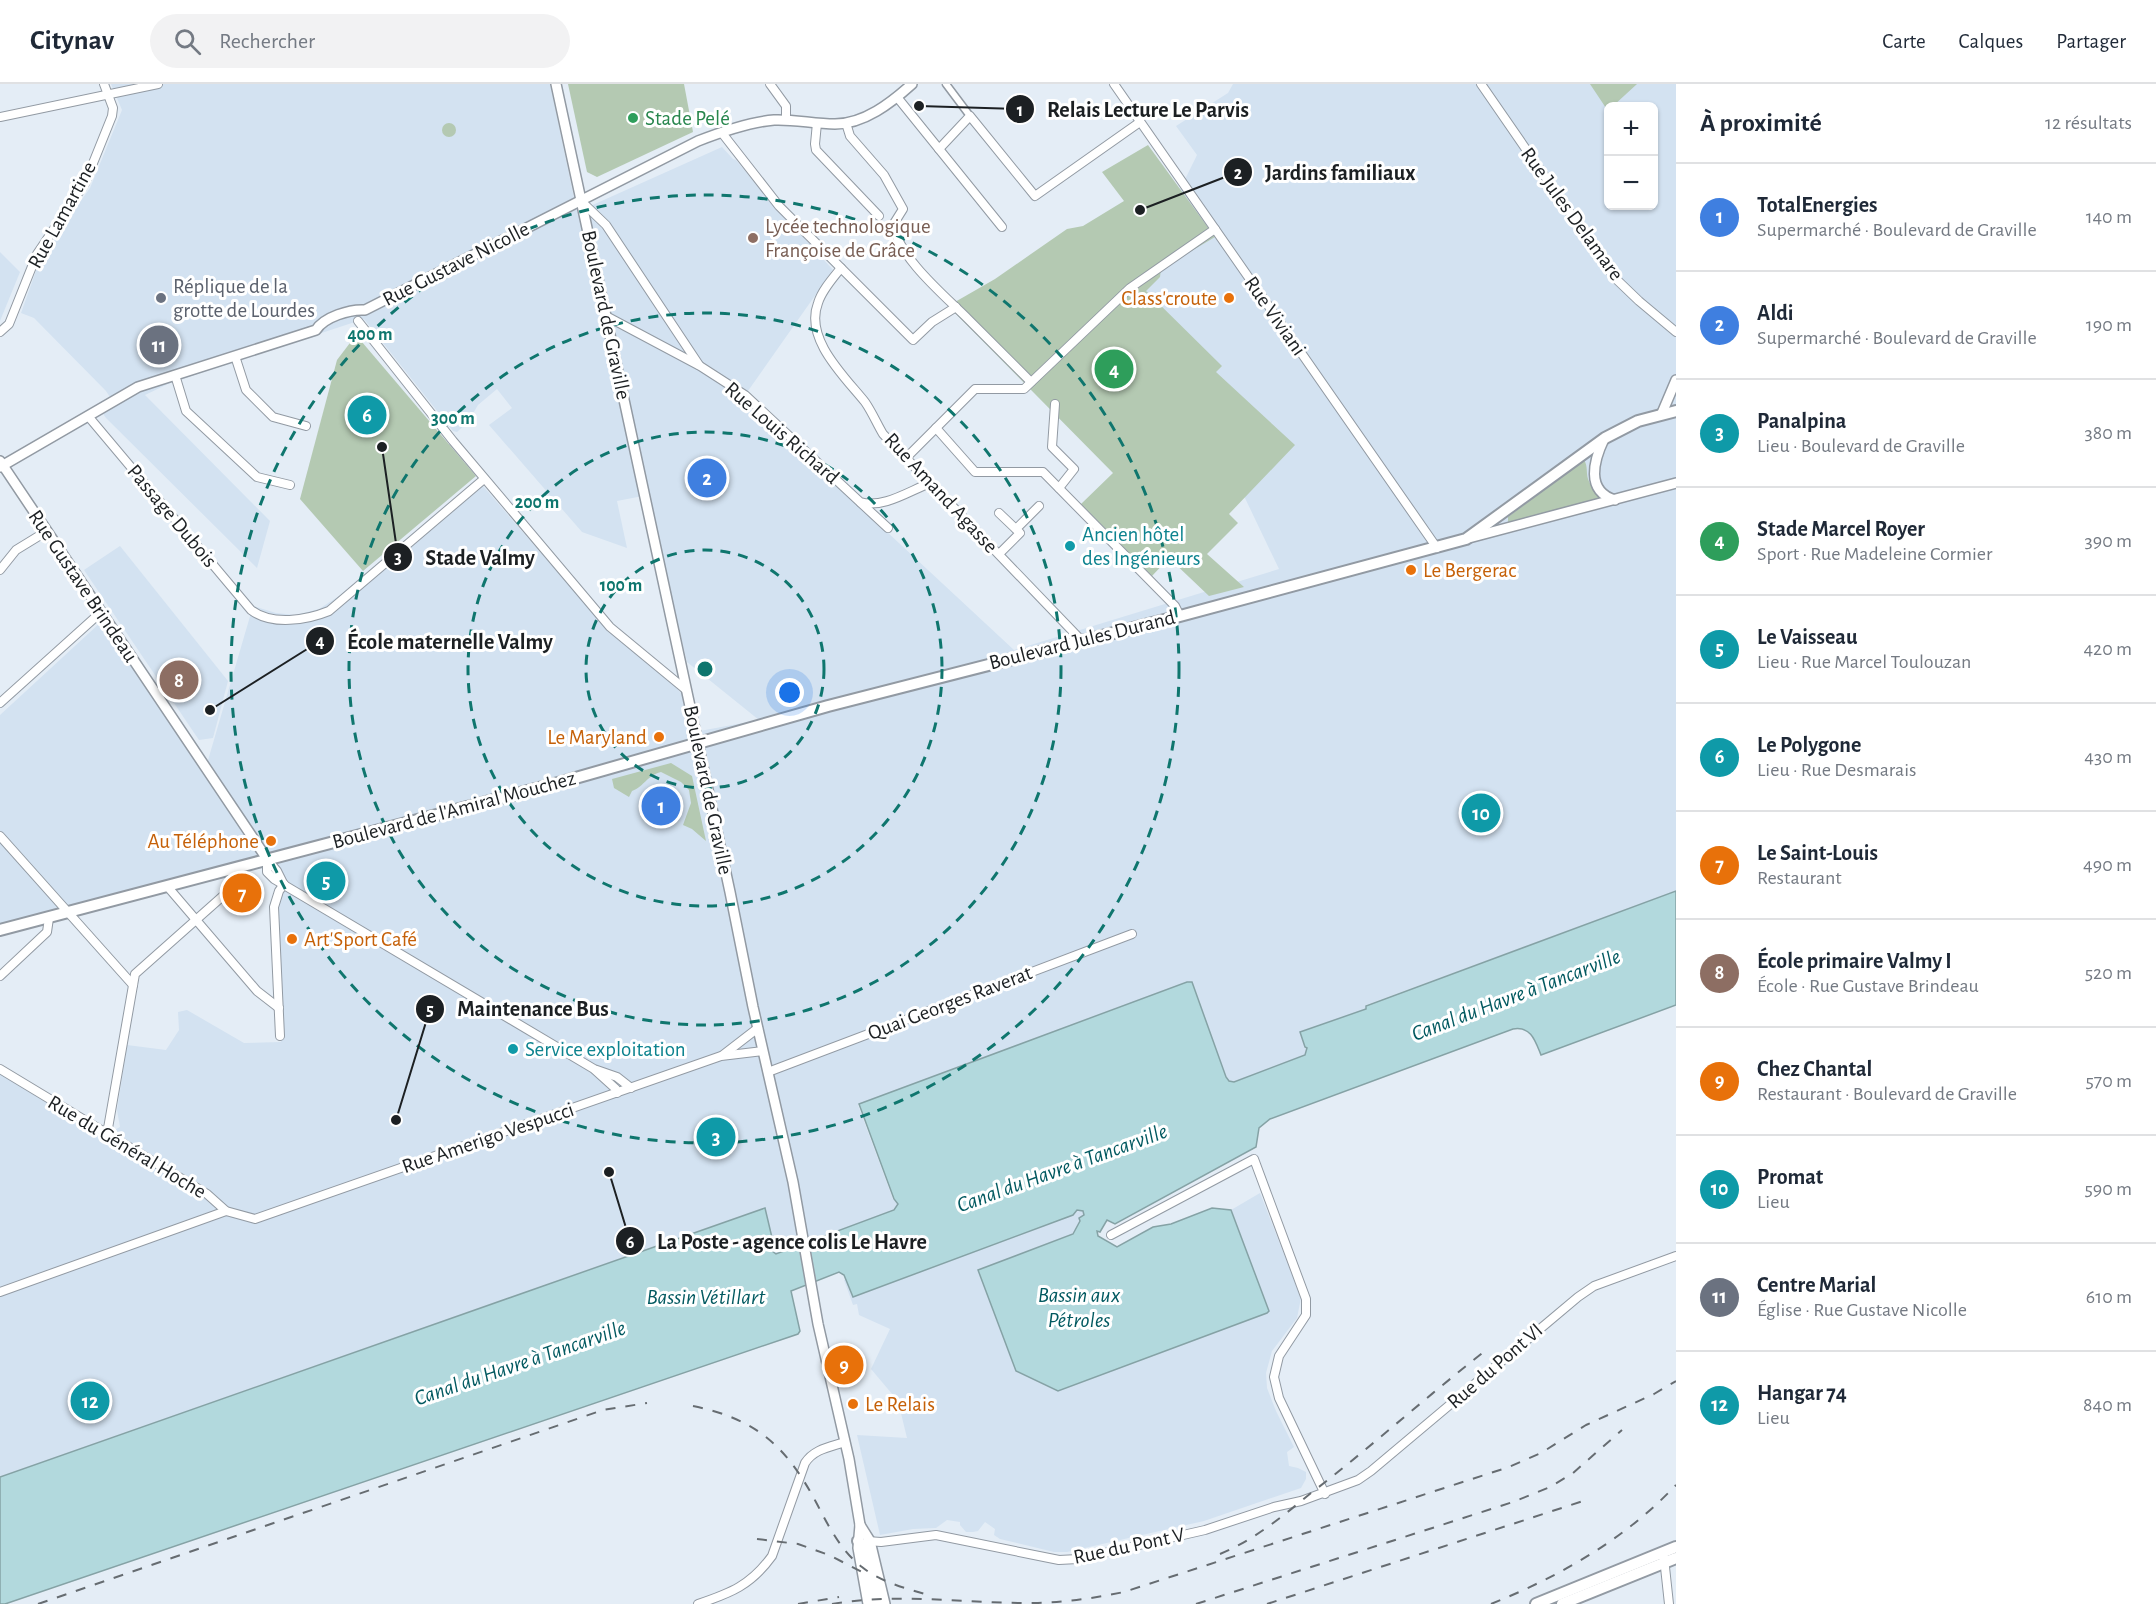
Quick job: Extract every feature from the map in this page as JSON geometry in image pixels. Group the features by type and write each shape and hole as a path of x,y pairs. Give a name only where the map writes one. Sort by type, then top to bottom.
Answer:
{"main road":[{"name":"Boulevard Jules Durand","path":"698,743 828,706 1180,616 1466,539 1605,438 1638,421 1676,411"},
{"name":"Boulevard de l'Amiral Mouchez","path":"0,930 49,918 65,909 267,860 558,783 698,743"},
{"path":"864,1541 876,1604"},
{"path":"1562,1604 1664,1557 1676,1547"},
{"path":"1536,1604 1664,1557 1676,1558"}],"street":[{"path":"104,84 109,94"},
{"path":"0,117 158,84"},
{"name":"Boulevard de Graville","path":"556,84 799,1215 811,1287 845,1442"},
{"path":"770,84 786,106 786,119"},
{"path":"912,84 897,97 871,113 846,123 848,132 884,175 903,209 893,225 907,254 1031,382"},
{"path":"946,84 1035,196 1140,122"},
{"name":"Rue Viviani","path":"1114,84 1437,548"},
{"name":"Rue Jules Delamare","path":"1481,84 1615,278 1676,332"},
{"name":"Rue Lamartine","path":"0,332 9,324 37,254 85,183 112,116 109,94"},
{"path":"897,97 1002,227"},
{"path":"939,149 970,116"},
{"name":"Rue Gustave Nicolle","path":"1,465 138,387 316,330 320,323 355,310 367,309 698,141 770,120 846,123"},
{"path":"817,123 816,150 879,216"},
{"path":"722,133 779,206 913,339 932,322 956,307"},
{"path":"581,202 606,225 700,366"},
{"path":"906,458 975,389 1024,389 1130,288 1215,229"},
{"name":"Rue Amand Agasse","path":"841,268 817,303 815,316 820,339 832,362 867,405 884,434 1082,641"},
{"name":"Rue Louis Richard","path":"606,316 700,366 745,395 888,528"},
{"path":"358,321 484,479 610,627 686,689"},
{"path":"235,356 246,390 273,417 306,426"},
{"path":"175,375 186,411 257,477 290,485"},
{"path":"1662,413 1676,380"},
{"path":"1055,404 1052,447 1074,469 1059,488"},
{"name":"Passage Dubois","path":"88,416 257,615 299,621 329,611 484,479"},
{"path":"936,428 975,472 1043,472 1175,606 1180,616"},
{"path":"1605,438 1593,467 1601,492 1615,500"},
{"name":"Rue Gustave Brindeau","path":"1,465 259,844 267,860"},
{"path":"860,502 874,504 884,502 930,483"},
{"name":"Boulevard Jules Durand","path":"1466,539 1676,483"},
{"path":"1016,529 1039,506"},
{"path":"999,513 1020,533 999,554"},
{"path":"0,570 16,550 47,531"},
{"path":"0,703 100,613"},
{"path":"0,836 133,985"},
{"path":"267,860 277,871 284,884 594,1069 616,1089 617,1093"},
{"path":"280,1036 274,907 284,884"},
{"path":"167,886 257,991 279,1008"},
{"path":"107,1134 135,974 233,887"},
{"path":"0,976 47,932 49,918"},
{"name":"Quai Georges Raverat","path":"768,1072 1132,934"},
{"name":"Rue Amerigo Vespucci","path":"721,1056 758,1028"},
{"name":"Rue Amerigo Vespucci","path":"255,1219 721,1056 763,1051"},
{"name":"Rue du Général Hoche","path":"0,1069 207,1194 226,1211 255,1219"},
{"path":"594,1069 617,1077 631,1088"},
{"path":"1111,1235 1254,1159 1307,1307 1306,1315 1279,1356 1274,1377 1279,1398 1325,1494"},
{"path":"0,1292 226,1211"},
{"name":"Rue du Pont VI","path":"1325,1494 1358,1480 1371,1471 1594,1286 1676,1256"},
{"path":"698,1604 727,1594 748,1583 762,1569 772,1556 809,1456 845,1442 860,1525 885,1604"},
{"name":"Rue du Pont V","path":"864,1541 936,1535 1059,1560 1078,1559 1205,1530 1274,1507 1325,1494"},
{"path":"864,1541 867,1604"},
{"path":"1664,1557 1669,1604"}],"shaded area":[{"path":"111,84 550,84 577,212 722,147 833,270 743,398 1014,650 1279,569 1138,275 1197,155 1176,126 1228,93 1233,84 1676,84 1676,891 1366,1005 1367,1008 1307,1048 1307,1053 1303,1056 1234,1082 1229,1081 1226,1077 1192,982 1187,982 858,1105 893,1199 898,1204 894,1210 776,1254 772,1251 774,1246 764,1208 0,1477 0,1069 107,1134 120,1127 117,1110 127,1045 166,1050 179,1030 178,1012 187,1010 244,1043 281,1042 274,907 283,884 267,872 267,860 0,930 0,715 101,622 204,774 253,606 276,613 296,615 319,609 339,596 477,479 610,633 668,679 682,694 689,733 759,720 687,662 648,495 617,501 627,548 582,532 489,425 512,408 497,389 478,405 468,422 457,432 453,431 364,319 170,383 145,395 270,521 257,568 106,418 97,405 110,397 106,391 34,318 21,313 41,257 90,188 122,110"},
{"name":"Stade Pelé","path":"568,84 684,84 693,132 597,177 587,172"},
{"path":"1590,84 1637,84 1617,102 1604,102 1604,105"},
{"path":"449,123 454,125 456,130 454,135 449,137 444,135 442,130 444,125"},
{"path":"1148,145 1215,237 1161,269 1160,277 1146,291 1222,366 1216,372 1295,445 1229,514 1238,523 1207,554 1244,587 1209,596 1169,558 1152,576 1081,504 1113,473 948,306 995,279 1067,229 1083,226 1124,201 1102,172"},
{"path":"0,252 20,272 0,321"},
{"path":"356,335 476,476 363,571 300,499 337,360"},
{"path":"1584,460 1592,486 1609,500 1545,516 1508,522 1508,517"},
{"path":"120,546 228,681 213,738 199,740 84,570"},
{"path":"671,763 692,776 706,841 692,829 683,825 691,803 689,790 681,782 661,772 632,791 629,797 614,788 612,779"},
{"path":"1260,1193 1301,1298 1297,1318 1272,1351 1266,1373 1267,1388 1294,1447 1287,1452 1289,1466 1306,1472 1306,1479 1301,1488 1204,1521 1067,1552 1054,1552 1000,1539 994,1535 995,1529 985,1522 978,1531 973,1532 966,1532 960,1522 947,1520 936,1528 913,1529 880,1535 857,1435 907,1438 898,1401 871,1369 890,1329 859,1315 857,1304 853,1305 844,1280 846,1279 853,1297 1073,1214 1079,1209 1084,1215 1073,1234 978,1270 1269,1310 1231,1210"}],"water":[{"path":"1676,891 1676,1005 1541,1055 1532,1035 1524,1030 1513,1029 1270,1119 1259,1128 1256,1147 1115,1224 1107,1220 1100,1232 1097,1231 1098,1236 1117,1247 1153,1227 1171,1224 1212,1208 1231,1210 1269,1311 1267,1313 1058,1391 1016,1371 978,1270 1073,1234 1080,1221 1079,1218 1084,1215 1083,1211 1077,1210 1073,1215 853,1297 844,1275 839,1272 791,1291 800,1331 798,1334 0,1604 0,1477 765,1208 774,1246 772,1251 776,1254 894,1210 898,1204 894,1199 859,1104 1187,982 1192,982 1226,1077 1229,1081 1234,1082 1305,1055 1307,1048 1300,1032"}],"railway":[{"path":"1220,1554 1245,1542 1279,1519 1485,1351"},
{"path":"832,1604 883,1599 1038,1603 1124,1592 1509,1467 1541,1453 1586,1425 1654,1394 1676,1381"},
{"path":"38,1604 603,1410 647,1403"},
{"path":"693,1406 735,1419 768,1439 794,1466 836,1538 855,1561 884,1580 925,1594"},
{"path":"1196,1604 1513,1502 1550,1487 1573,1473 1622,1430"},
{"path":"1491,1604 1542,1581 1590,1555 1635,1523 1676,1485"},
{"path":"1267,1604 1583,1501"},
{"path":"757,1539 798,1544 829,1555 862,1572"},
{"path":"798,1604 839,1597"}],"place":[{"name":"Relais Lecture Le Parvis","path":"919,106"},
{"name":"Stade Pelé","path":"633,118"},
{"name":"Jardins familiaux","path":"1140,210"},
{"name":"Lycée technologique Françoise de Grâce","path":"753,238"},
{"name":"Réplique de la grotte de Lourdes","path":"161,298"},
{"name":"Class'croute","path":"1229,298"},
{"name":"Centre Marial","path":"159,345"},
{"name":"Stade Marcel Royer","path":"1114,369"},
{"name":"Le Polygone","path":"367,415"},
{"name":"Stade Valmy","path":"382,447"},
{"name":"Aldi","path":"707,478"},
{"name":"Ancien hôtel des Ingénieurs","path":"1070,546"},
{"name":"Le Bergerac","path":"1411,570"},
{"name":"École primaire Valmy I","path":"179,680"},
{"name":"École maternelle Valmy","path":"210,710"},
{"name":"Le Maryland","path":"659,737"},
{"name":"TotalEnergies","path":"661,806"},
{"name":"Promat","path":"1481,813"},
{"name":"Au Téléphone","path":"271,841"},
{"name":"Le Vaisseau","path":"326,881"},
{"name":"Le Saint-Louis","path":"242,893"},
{"name":"Art'Sport Café","path":"292,939"},
{"name":"Service exploitation","path":"513,1049"},
{"name":"Maintenance Bus","path":"396,1120"},
{"name":"Panalpina","path":"716,1137"},
{"name":"La Poste - agence colis Le Havre","path":"609,1172"},
{"name":"Chez Chantal","path":"844,1365"},
{"name":"Hangar 74","path":"90,1401"},
{"name":"Le Relais","path":"853,1404"}],"water label":[{"name":"Canal du Havre à Tancarville","path":"1516,995"},
{"name":"Canal du Havre à Tancarville","path":"1062,1168"},
{"name":"Bassin Vétillart","path":"706,1297"},
{"name":"Bassin aux Pétroles","path":"1079,1308"},
{"name":"Canal du Havre à Tancarville","path":"520,1363"}]}
